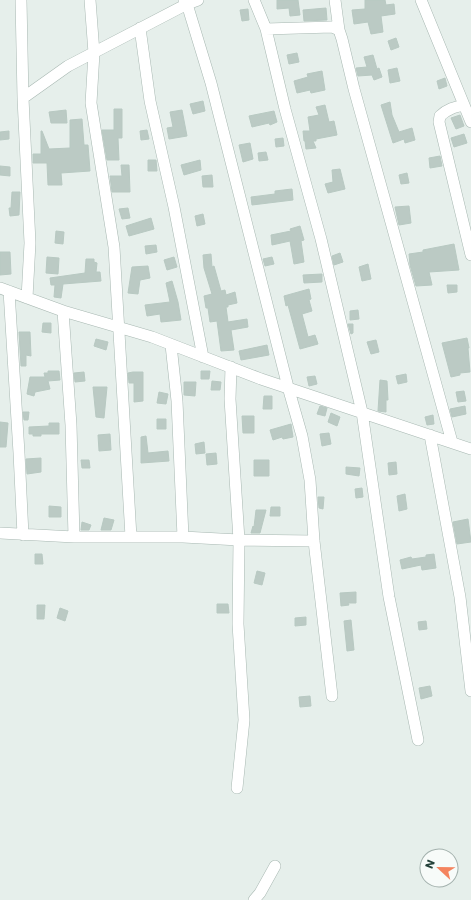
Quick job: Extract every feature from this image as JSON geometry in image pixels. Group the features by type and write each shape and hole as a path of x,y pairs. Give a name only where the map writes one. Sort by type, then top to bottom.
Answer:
{"street":[{"path":"22,0 23,98 30,243 27,298"},
{"path":"90,0 94,53 91,103 114,247 130,537"},
{"path":"23,98 68,66 186,2 198,0"},
{"path":"254,0 266,28 285,110 321,240 362,412 389,597 418,740"},
{"path":"335,0 339,30 354,89 420,332 452,442"},
{"path":"421,0 471,122"},
{"path":"186,2 211,83 288,387 302,436 310,480 314,540 332,696"},
{"path":"266,28 332,27 339,30"},
{"path":"140,28 150,101 174,207 203,357"},
{"path":"464,105 444,112 440,116 439,122 471,255"},
{"path":"22,535 19,453 4,290 63,311 152,337 261,379 471,449"},
{"path":"63,311 71,425 74,537"},
{"path":"171,345 177,401 182,537"},
{"path":"230,367 230,399 239,540 238,624 244,720 237,788"},
{"path":"430,435 460,597 471,691"},
{"path":"0,533 74,537 182,537 239,540 314,540"},
{"path":"254,900 260,893 275,866"}],"building":[{"path":"277,0 298,0 300,15 290,16 289,8 277,9"},
{"path":"365,0 385,0 386,5 394,4 395,14 381,16 383,32 371,34 368,22 354,24 352,10 365,9"},
{"path":"326,8 327,20 304,21 303,10"},
{"path":"248,9 249,20 242,21 240,10"},
{"path":"396,38 399,47 391,50 388,41"},
{"path":"297,53 299,62 289,64 287,55"},
{"path":"373,55 377,69 379,68 382,77 374,80 372,75 358,76 356,68 367,67 364,57"},
{"path":"397,68 400,81 390,83 388,70"},
{"path":"322,71 325,90 311,93 310,90 297,93 294,81 308,77 307,74"},
{"path":"445,78 447,86 439,89 437,81"},
{"path":"203,101 205,111 193,114 190,104"},
{"path":"390,102 392,115 399,132 412,128 415,140 405,143 404,139 393,143 381,105"},
{"path":"325,105 329,122 334,121 337,135 316,139 316,141 313,141 316,148 306,149 303,131 310,131 308,117 319,115 316,107"},
{"path":"114,109 122,109 122,138 118,138 119,160 107,160 102,130 114,130"},
{"path":"66,110 67,123 51,123 49,112"},
{"path":"182,110 187,136 169,139 167,128 173,127 170,112"},
{"path":"274,111 277,122 270,125 269,123 252,127 249,116"},
{"path":"460,115 464,126 456,129 451,118"},
{"path":"82,119 84,145 88,145 90,171 61,173 62,185 48,185 47,163 33,163 33,154 41,154 41,131 49,149 70,148 70,120"},
{"path":"147,130 149,139 141,140 140,131"},
{"path":"9,131 9,139 0,140 0,132"},
{"path":"464,134 467,143 454,147 451,138"},
{"path":"283,138 284,146 276,147 275,139"},
{"path":"250,143 253,159 243,162 239,145"},
{"path":"266,152 268,160 259,161 258,153"},
{"path":"440,156 442,166 430,168 429,158"},
{"path":"148,160 156,160 157,171 148,171"},
{"path":"200,160 201,170 184,175 181,165"},
{"path":"121,165 129,165 130,192 112,192 110,176 122,176"},
{"path":"0,166 10,167 10,176 0,175"},
{"path":"340,169 345,189 328,193 325,184 333,182 332,170"},
{"path":"407,173 409,183 401,184 399,175"},
{"path":"212,175 213,187 203,187 202,176"},
{"path":"292,189 293,200 252,205 251,197 275,194 275,191"},
{"path":"12,192 20,192 19,215 10,216 9,208 11,208"},
{"path":"409,206 411,223 399,225 395,207"},
{"path":"128,208 130,218 122,219 119,209"},
{"path":"203,214 205,224 197,226 195,216"},
{"path":"151,218 154,229 129,236 126,226"},
{"path":"300,226 304,240 301,241 304,262 294,264 290,241 272,245 271,235 291,231 290,229"},
{"path":"56,231 64,232 63,244 55,243"},
{"path":"454,244 459,270 429,272 432,285 416,286 410,265 409,254"},
{"path":"156,245 157,252 146,254 145,246"},
{"path":"0,252 10,252 11,274 0,275"},
{"path":"340,253 343,262 334,265 332,256"},
{"path":"211,254 212,267 214,266 221,291 225,290 226,295 235,292 237,303 226,307 228,322 247,319 248,327 231,330 234,350 221,351 217,321 210,322 208,308 206,308 204,296 212,294 204,268 203,255"},
{"path":"47,257 59,258 58,274 46,273"},
{"path":"174,257 177,267 167,270 164,260"},
{"path":"272,257 274,264 265,266 263,259"},
{"path":"86,259 94,259 94,262 97,263 96,272 100,272 101,281 63,284 61,298 54,297 55,285 51,285 50,278 85,273"},
{"path":"368,264 371,279 362,281 359,267"},
{"path":"148,266 150,278 140,280 138,294 128,293 132,267"},
{"path":"322,274 322,282 304,283 303,275"},
{"path":"172,281 181,320 161,322 160,314 147,316 145,305 170,302 166,283"},
{"path":"447,285 457,285 457,292 448,293"},
{"path":"309,289 311,299 309,300 312,311 302,314 308,337 315,335 318,344 300,349 288,305 286,306 284,296"},
{"path":"358,310 359,319 350,320 350,311"},
{"path":"43,323 51,323 51,333 42,332"},
{"path":"348,324 353,324 353,333 351,334"},
{"path":"19,332 30,332 31,356 26,355 26,366 21,366"},
{"path":"467,338 470,372 460,373 460,375 451,377 442,343"},
{"path":"96,339 108,342 106,350 94,346"},
{"path":"376,340 379,352 371,354 367,342"},
{"path":"267,345 269,355 241,360 239,351"},
{"path":"48,371 59,371 60,380 48,381 50,389 35,392 34,396 27,394 30,377 45,377 44,373 48,373"},
{"path":"201,371 210,371 209,379 201,379"},
{"path":"84,372 85,381 75,382 74,373"},
{"path":"143,372 143,401 134,402 134,383 129,383 128,373"},
{"path":"406,374 407,382 398,384 396,376"},
{"path":"315,376 317,384 309,386 307,377"},
{"path":"380,380 387,381 388,400 386,400 386,412 378,411"},
{"path":"212,381 221,382 220,390 211,390"},
{"path":"184,382 196,382 195,396 184,395"},
{"path":"93,387 107,387 104,418 96,417"},
{"path":"464,391 466,401 458,402 456,392"},
{"path":"159,392 168,394 166,404 157,403"},
{"path":"264,396 272,396 272,409 263,409"},
{"path":"320,406 327,408 325,416 317,414"},
{"path":"465,406 466,414 452,417 450,409"},
{"path":"23,412 29,412 28,420 24,420"},
{"path":"331,413 340,417 337,426 328,422"},
{"path":"433,415 434,424 427,425 425,417"},
{"path":"242,416 254,416 254,433 243,433"},
{"path":"157,419 166,419 166,429 157,429"},
{"path":"0,422 8,423 6,447 0,447"},
{"path":"49,423 59,423 59,434 41,434 41,436 33,436 33,434 29,434 29,427 49,426"},
{"path":"291,424 293,437 283,439 282,437 273,440 270,430"},
{"path":"329,433 331,444 322,446 320,434"},
{"path":"110,434 111,450 99,451 98,435"},
{"path":"146,436 148,453 168,451 169,461 141,463 141,437"},
{"path":"204,442 205,453 196,454 195,444"},
{"path":"216,453 217,464 207,465 206,454"},
{"path":"41,458 41,472 27,474 26,459"},
{"path":"81,460 89,460 90,468 82,468"},
{"path":"254,460 269,460 269,476 254,476"},
{"path":"396,462 397,474 389,475 388,463"},
{"path":"346,467 360,468 359,476 346,474"},
{"path":"362,488 363,497 356,498 355,489"},
{"path":"405,494 407,509 399,511 397,496"},
{"path":"318,497 324,497 323,509 319,508"},
{"path":"49,506 61,507 61,517 49,517"},
{"path":"271,507 280,507 280,516 270,516"},
{"path":"256,510 266,510 260,533 251,533 253,526 254,527"},
{"path":"104,518 114,520 111,530 101,530"},
{"path":"468,519 471,542 457,544 453,522"},
{"path":"82,522 91,525 89,530 81,530"},
{"path":"35,554 42,554 43,564 35,564"},
{"path":"434,554 436,568 422,570 421,565 402,569 400,560 411,557 412,559 426,557 426,555"},
{"path":"257,571 265,573 262,585 254,583"},
{"path":"356,592 356,603 348,603 349,605 341,606 340,593"},
{"path":"217,604 228,604 229,613 217,613"},
{"path":"37,605 45,605 44,619 37,619"},
{"path":"60,608 68,611 65,621 57,618"},
{"path":"306,617 306,625 295,626 295,618"},
{"path":"351,620 354,650 347,651 344,621"},
{"path":"426,621 427,629 419,630 418,622"},
{"path":"430,686 432,696 421,699 419,688"},
{"path":"310,696 311,706 300,707 299,697"}]}
